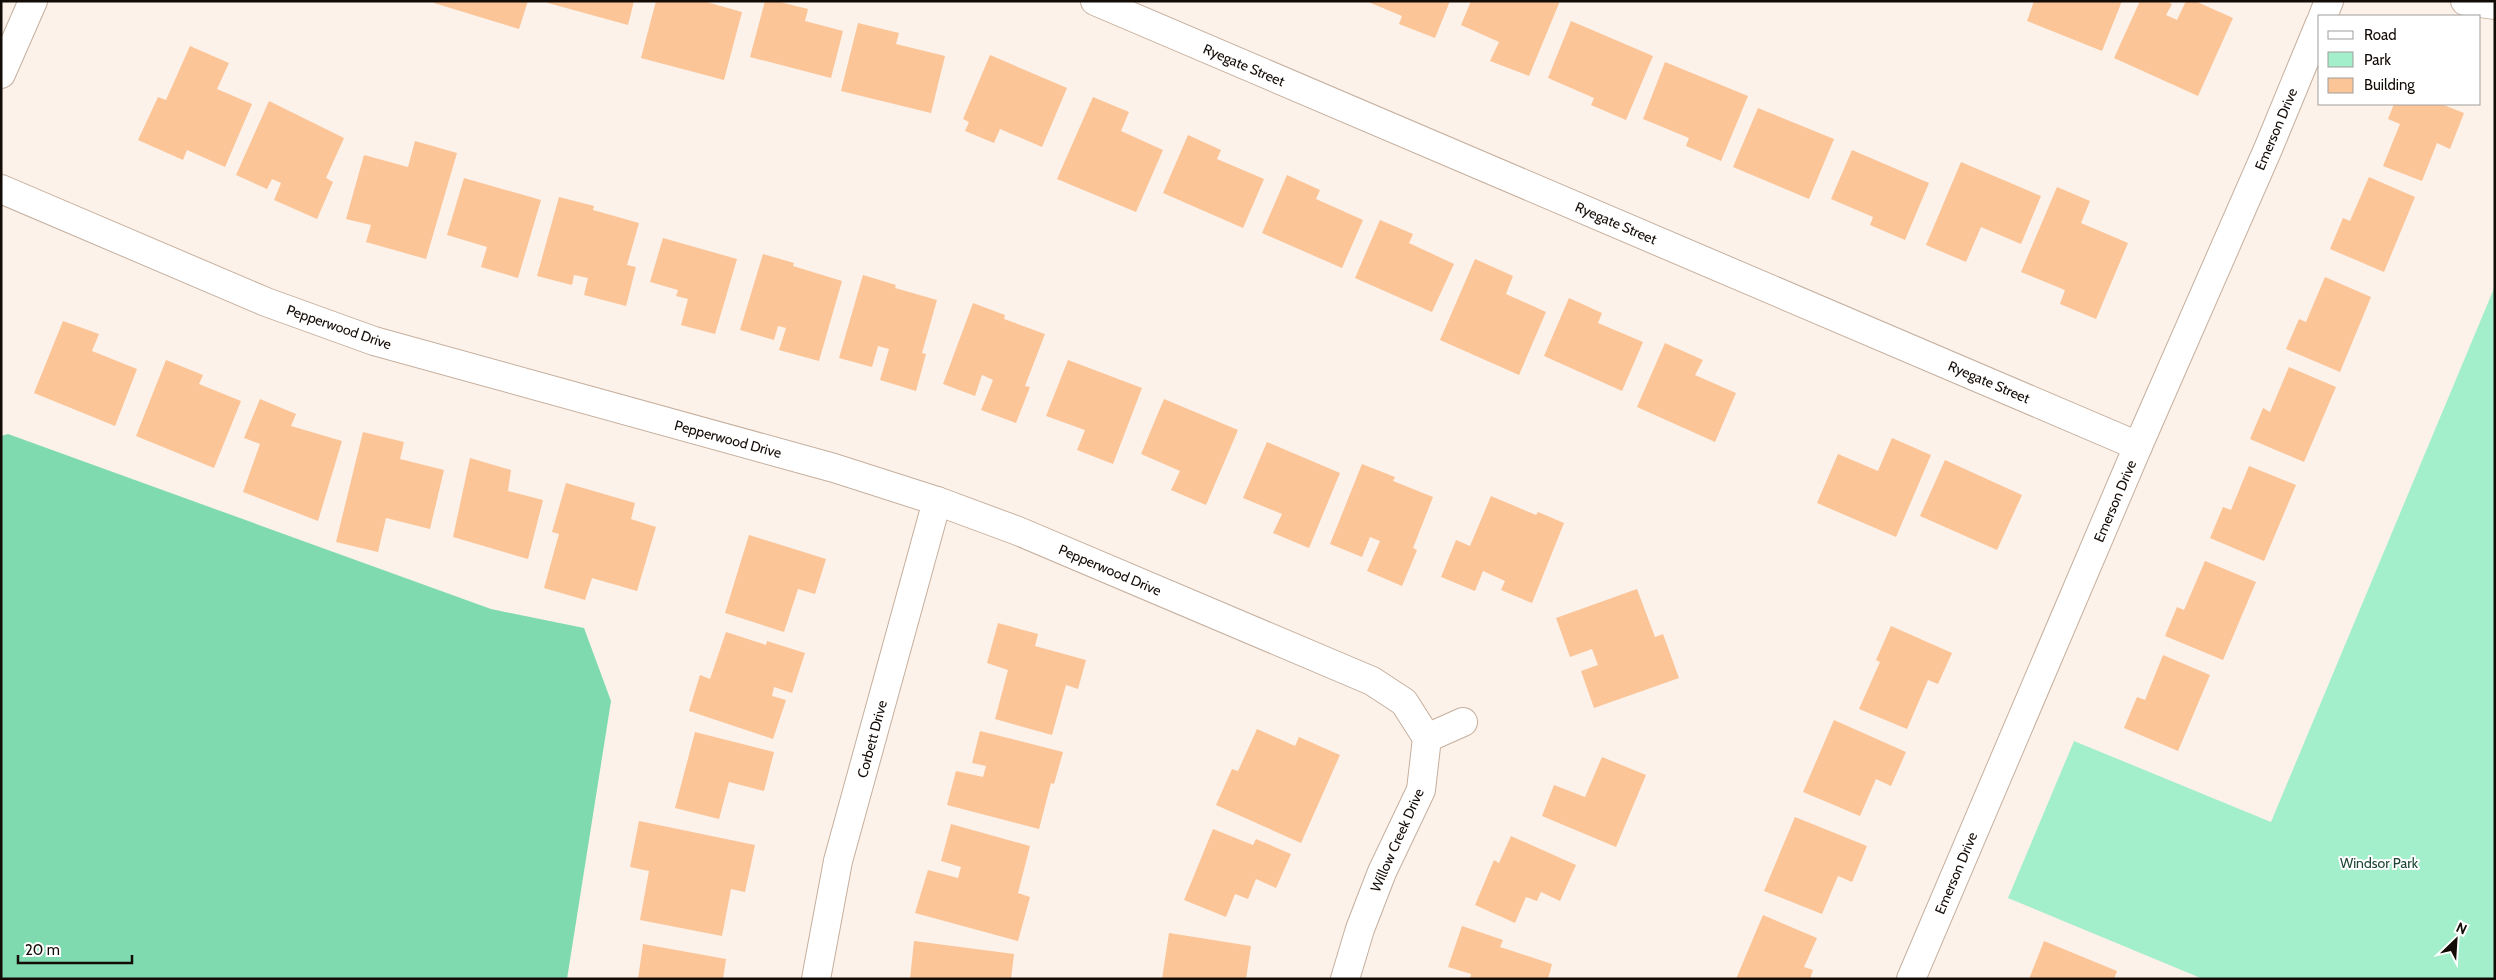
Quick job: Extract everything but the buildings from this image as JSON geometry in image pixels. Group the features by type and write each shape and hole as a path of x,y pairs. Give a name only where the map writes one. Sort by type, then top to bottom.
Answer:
{"street":[{"path":"1,74 33,1"},
{"name":"Ryegate Street","path":"1095,1 2138,446"},
{"path":"2323,15 2329,1"},
{"path":"2465,1 2495,5"},
{"name":"Emerson Drive","path":"1911,979 2138,446 2268,150 2318,28"},
{"name":"Pepperwood Drive","path":"1,189 266,302 374,341 834,468 937,501 1018,531 1372,681 1404,702 1427,738"},
{"name":"Corbett Drive","path":"816,979 838,861 937,501"},
{"path":"1427,738 1464,722"},
{"name":"Willow Creek Drive","path":"1345,979 1360,929 1382,872 1422,790 1427,738"}],"green space":[{"name":"Windsor Park","path":"2495,286 2495,979 2203,979 2008,898 2074,741 2271,822"},
{"path":"8,434 491,609 584,628 611,701 567,979 1,979 1,436"}]}
